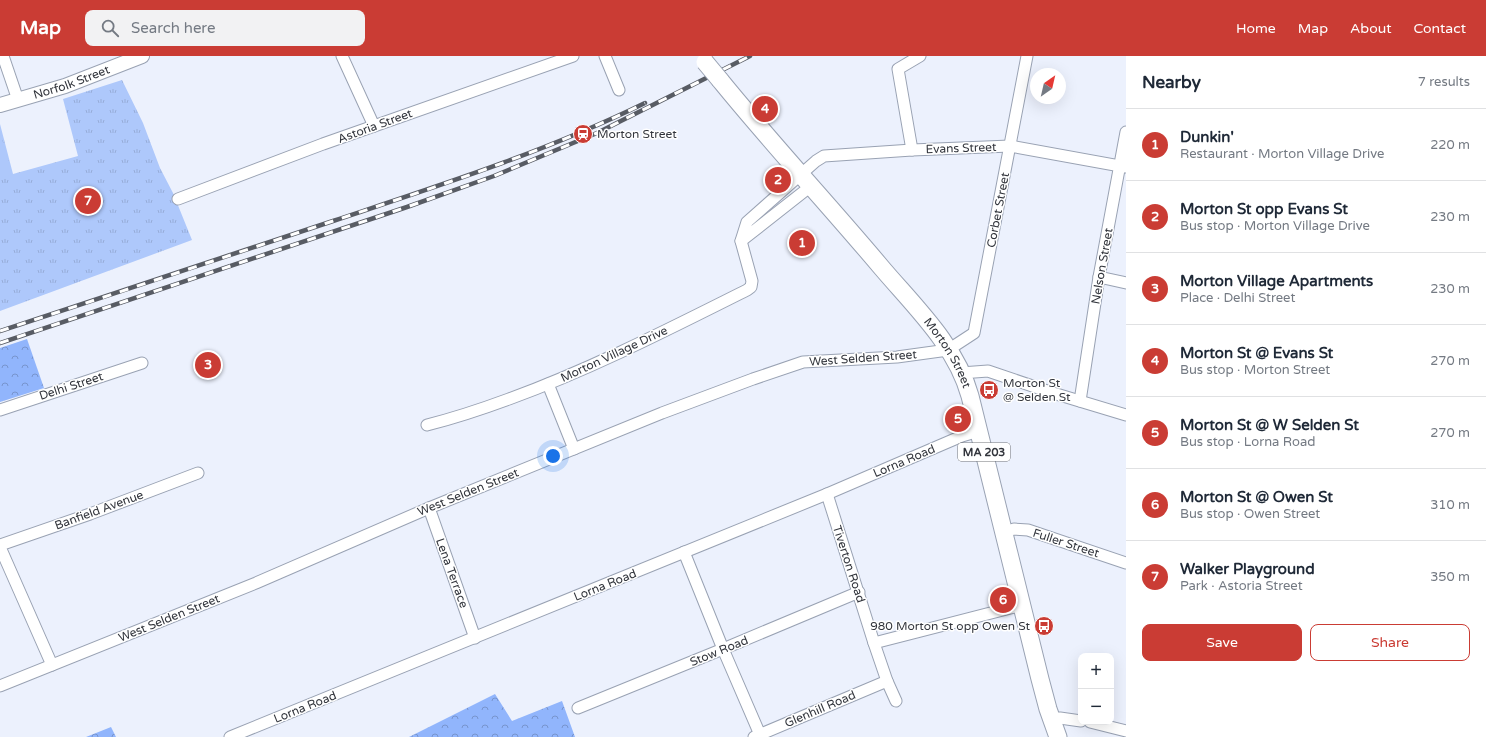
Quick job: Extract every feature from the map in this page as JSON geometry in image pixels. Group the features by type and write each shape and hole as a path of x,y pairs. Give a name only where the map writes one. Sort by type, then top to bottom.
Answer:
{"highway":[{"name":"Morton Street","path":"703,59 932,326 962,373 969,392 979,431 1040,679 1055,727"}],"main road":[{"name":"Norfolk Street","path":"0,105 66,86 142,56"}],"street":[{"path":"3,56 18,100"},
{"name":"Astoria Street","path":"178,199 374,126 573,56"},
{"path":"604,56 619,90"},
{"path":"912,150 898,69 920,56"},
{"name":"Corbet Street","path":"948,350 974,333 1026,56"},
{"path":"344,57 374,126"},
{"name":"Nelson Street","path":"1080,401 1099,277 1123,166 1126,132"},
{"name":"Evans Street","path":"806,180 819,159 829,155 912,150 1010,146 1123,166"},
{"name":"Morton Village Drive","path":"428,425 456,418 548,384 655,336 747,290 751,286 752,281 741,241 747,222 806,180"},
{"path":"1099,277 1126,283"},
{"name":"West Selden Street","path":"0,686 256,583 428,508 662,413 753,379 803,362 897,357 948,350"},
{"name":"Delhi Street","path":"0,410 142,363"},
{"path":"962,373 988,371 1126,415"},
{"path":"548,384 574,449"},
{"name":"Lorna Road","path":"230,737 827,494 962,436 979,431"},
{"name":"Banfield Avenue","path":"0,546 198,473"},
{"name":"Tiverton Road","path":"827,494 874,643 887,681 896,701"},
{"name":"Lena Terrace","path":"428,508 475,638"},
{"name":"Fuller Street","path":"1004,532 1014,529 1028,530 1126,563"},
{"path":"0,546 52,665"},
{"path":"684,552 758,736"},
{"name":"Stow Road","path":"578,708 723,650 859,592"},
{"path":"874,643 1022,605"},
{"name":"Glenhill Road","path":"758,736 887,681"},
{"path":"1055,727 1078,722"},
{"path":"1102,725 1126,731"}],"green space":[{"path":"122,80 143,123 160,168 173,193 192,240 0,311 0,124 13,174 78,156 63,99"},
{"path":"0,132 12,174 0,178"},
{"path":"27,339 44,388 0,402 0,348"},
{"path":"495,694 512,721 562,701 575,737 409,737"},
{"path":"111,727 116,737 86,737"}],"railway":[{"path":"0,343 407,207 494,176 597,133 750,56"},
{"path":"0,331 208,263 491,167 569,137 645,103"}],"place":[{"name":"Morton St @ Evans St","path":"765,109"},
{"name":"Morton Street","path":"583,134"},
{"name":"Morton St opp Evans St","path":"778,180"},
{"name":"Walker Playground","path":"88,201"},
{"name":"Dunkin'","path":"802,243"},
{"name":"Morton Village Apartments","path":"208,365"},
{"name":"Morton St @ Selden St","path":"989,390"},
{"name":"Morton St @ W Selden St","path":"958,419"},
{"name":"Morton St @ Owen St","path":"1003,600"},
{"name":"980 Morton St opp Owen St","path":"1044,626"}]}
